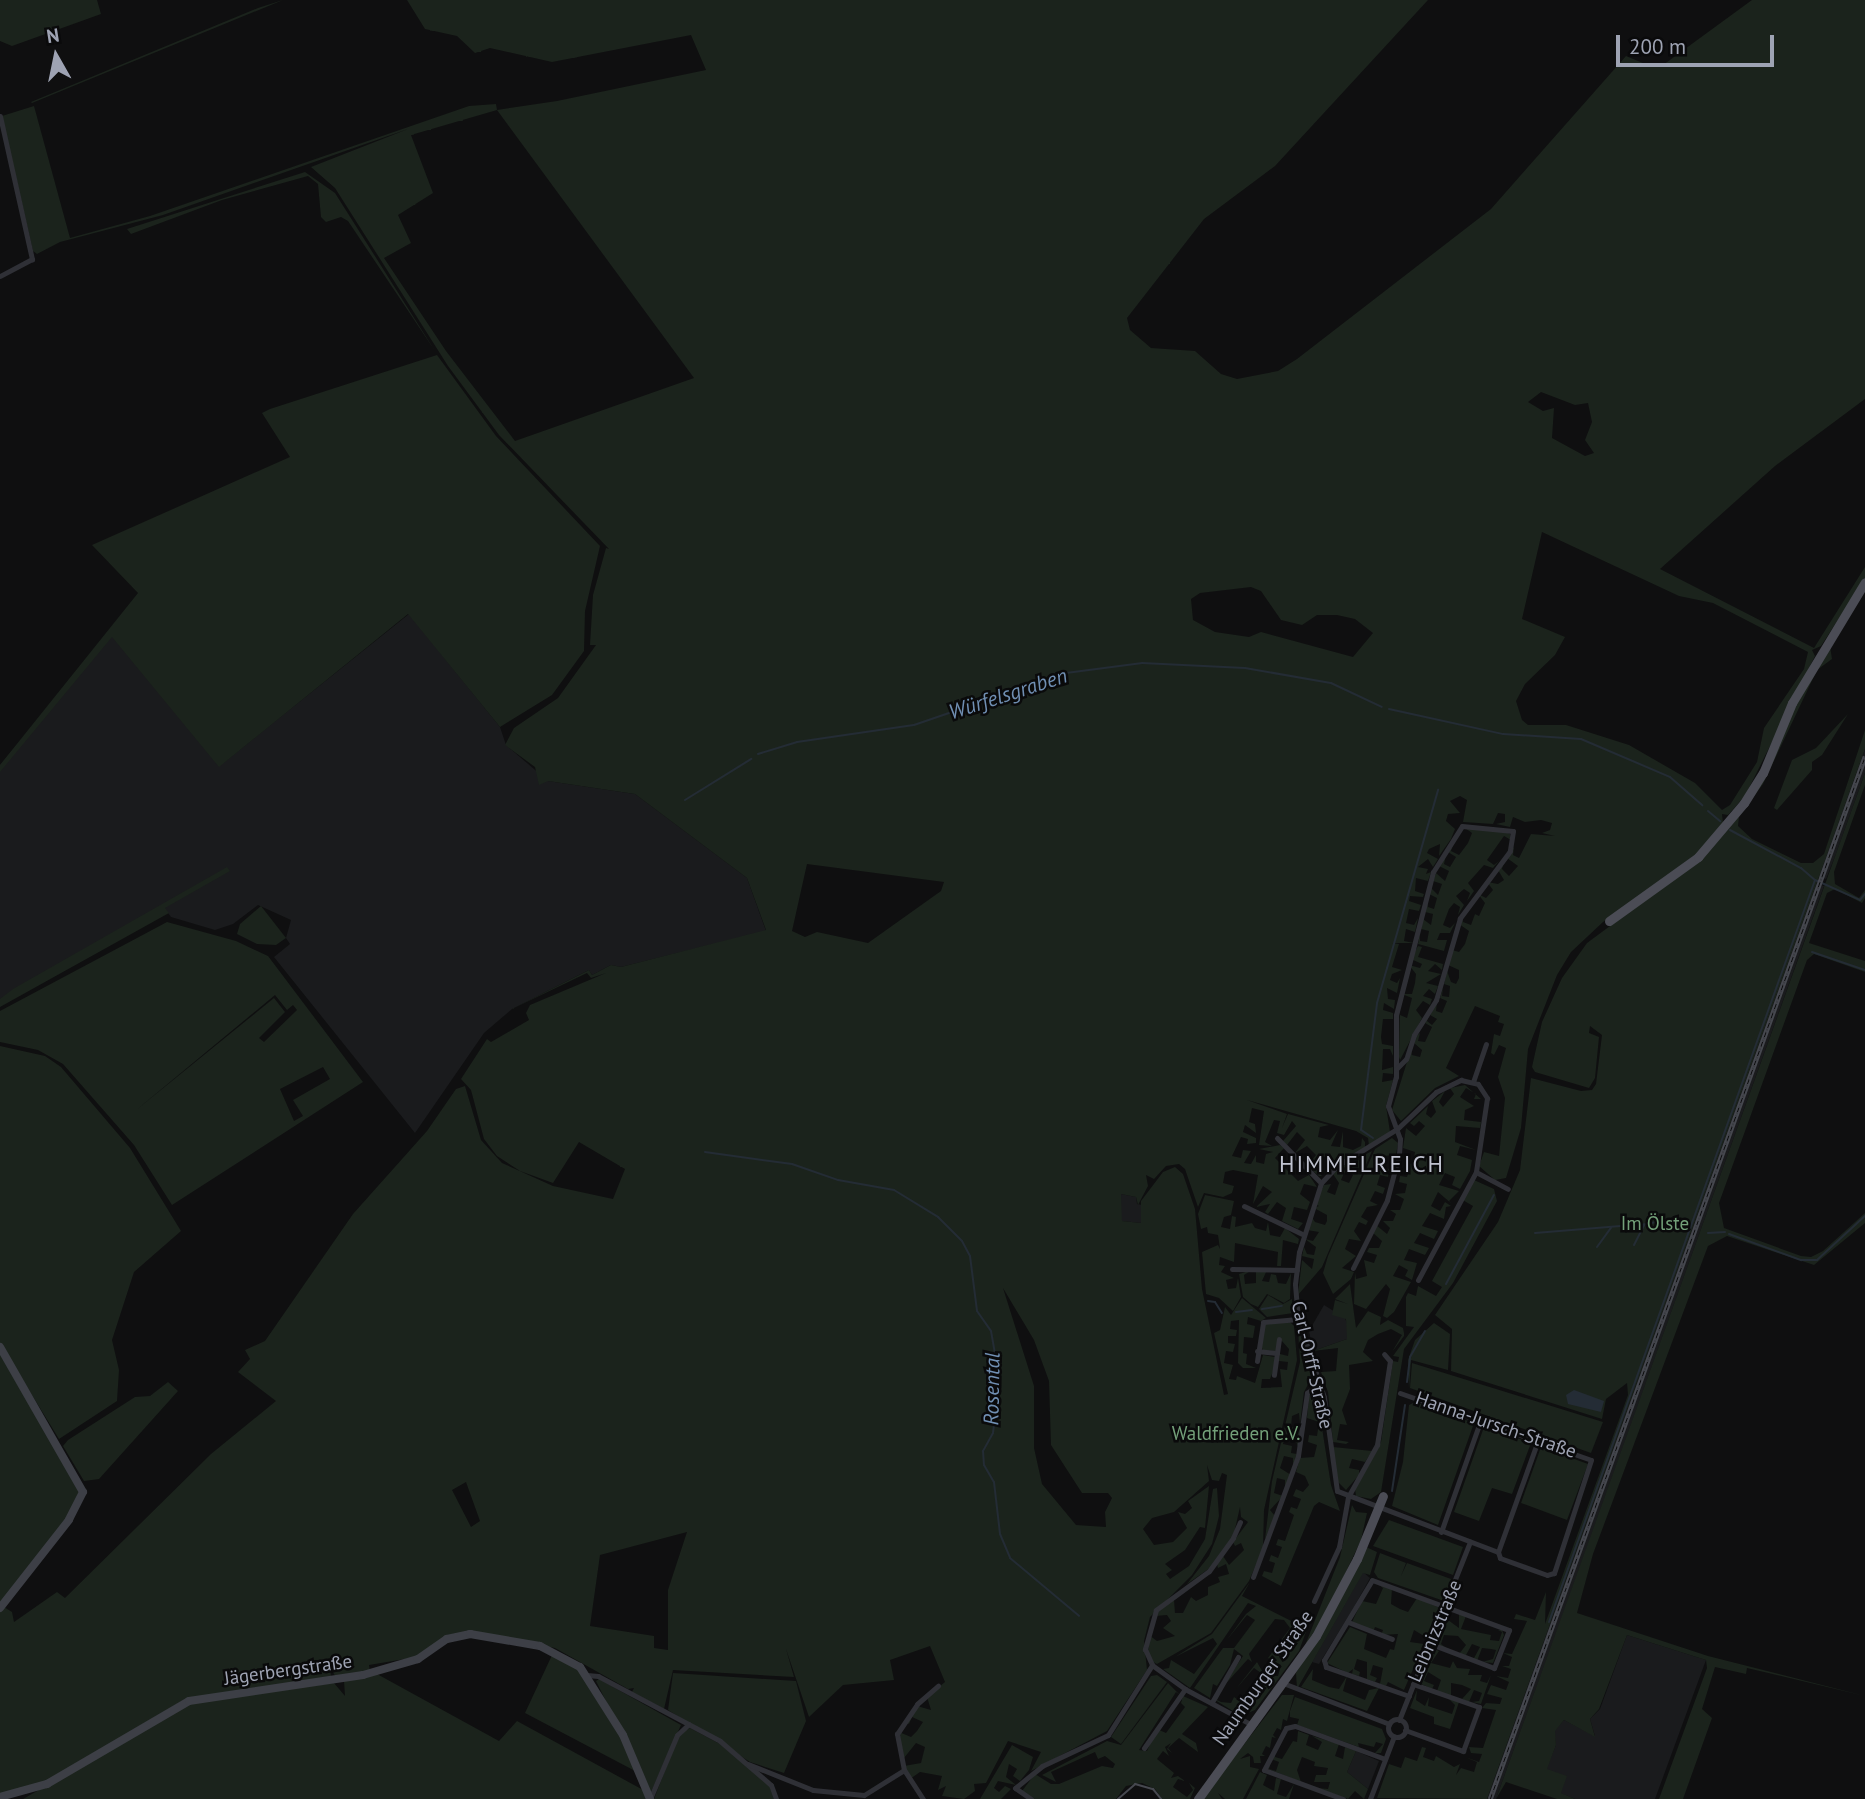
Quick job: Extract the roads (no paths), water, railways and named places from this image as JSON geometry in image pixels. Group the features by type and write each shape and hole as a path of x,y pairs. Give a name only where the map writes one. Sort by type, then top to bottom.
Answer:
{"main road":[{"path":"1609,921 1703,852 1758,782 1773,744 1820,653 1865,582"},
{"name":"Naumburger Straße","path":"1198,1799 1324,1623 1383,1496"}],"street":[{"path":"0,116 32,259 0,276"},
{"path":"1353,1268 1392,1185 1400,1148 1397,1129 1388,1106 1396,1069 1398,1000 1437,866 1462,826 1515,832 1510,850 1460,918 1436,1000 1414,1035 1406,1059 1396,1069"},
{"path":"1418,1280 1476,1172 1487,1104 1481,1087 1473,1082 1486,1044"},
{"name":"Carl-Orff-Straße","path":"1348,1497 1335,1484 1320,1382 1298,1318 1297,1270 1302,1234 1321,1183 1337,1166 1397,1129 1445,1086 1461,1080 1473,1082"},
{"path":"1277,1138 1321,1183"},
{"path":"1476,1172 1508,1189"},
{"path":"1244,1206 1302,1234"},
{"path":"1232,1269 1297,1270"},
{"path":"1257,1361 1256,1351 1263,1322 1298,1318"},
{"path":"1274,1375 1279,1339"},
{"path":"0,1348 83,1492 62,1530 0,1608"},
{"path":"1256,1351 1277,1353"},
{"path":"1314,1601 1339,1547 1348,1497 1377,1445 1390,1361 1384,1354"},
{"path":"1253,1577 1298,1456 1307,1393 1320,1382"},
{"name":"Hanna-Jursch-Straße","path":"1400,1393 1481,1419 1591,1460 1551,1575 1500,1558 1498,1552"},
{"path":"1441,1532 1481,1419"},
{"path":"1348,1497 1498,1552 1538,1440"},
{"path":"1240,1522 1209,1571 1169,1598 1153,1615 1145,1649 1152,1665 1185,1689 1252,1725"},
{"name":"Leibnizstraße","path":"1399,1720 1447,1607 1470,1542"},
{"path":"1409,1696 1324,1664 1372,1580 1508,1630 1494,1668 1431,1644"},
{"path":"1348,1622 1392,1639"},
{"name":"Jägerbergstraße","path":"0,1797 21,1795 47,1784 189,1701 363,1675 418,1659 461,1634 540,1646 587,1675 689,1724 748,1765 771,1785 776,1799"},
{"path":"1212,1702 1238,1657"},
{"path":"1031,1799 1016,1788 1042,1766 1108,1735 1152,1665"},
{"name":"Jägerbergstraße","path":"587,1675 623,1735 650,1799"},
{"path":"1283,1683 1389,1724 1399,1720 1405,1730 1463,1751 1479,1707 1413,1684"},
{"path":"923,1799 904,1770 898,1731 938,1686"},
{"path":"1144,1748 1185,1689"},
{"name":"Jägerbergstraße","path":"650,1799 677,1735 689,1724"},
{"path":"1389,1724 1394,1736"},
{"path":"1343,1799 1264,1770 1286,1728 1295,1726 1385,1759"},
{"path":"1370,1799 1394,1736 1405,1730"},
{"path":"748,1765 813,1790 864,1795 904,1770"}],"waterway":[{"name":"Würfelsgraben","path":"758,754 797,742 914,725 1066,673 1142,663 1245,668 1331,683 1382,707"},
{"name":"Würfelsgraben","path":"1389,709 1503,734 1581,739 1670,777 1702,805"},
{"name":"Würfelsgraben","path":"685,800 751,759"},
{"path":"1373,1138 1361,1130 1377,1003 1438,790"},
{"name":"Würfelsgraben","path":"1708,811 1720,821"},
{"name":"Würfelsgraben","path":"1730,830 1801,868 1815,880 1860,900 1865,894"},
{"path":"1549,1622 1815,880"},
{"path":"1812,952 1865,970"},
{"name":"Rosental","path":"705,1152 792,1164 838,1180 894,1190 938,1217 962,1241 970,1256 977,1311 991,1331 995,1353 992,1383 996,1411 993,1433 983,1451 984,1465 994,1482 1000,1534 1010,1558 1079,1616"},
{"path":"1446,1284 1494,1195"},
{"path":"1729,1234 1801,1260 1817,1260 1865,1216"},
{"path":"1641,1225 1667,1220 1690,1227"},
{"path":"1535,1233 1633,1225"},
{"path":"1634,1245 1644,1225"},
{"path":"1597,1247 1611,1228"},
{"path":"1708,1233 1725,1232"},
{"path":"1208,1301 1215,1302 1222,1313"},
{"path":"1262,1309 1282,1306"},
{"path":"1236,1312 1252,1310"},
{"path":"1407,1382 1410,1357 1425,1331"},
{"path":"1392,1491 1405,1405"}],"tram line":[{"path":"1118,1799 1135,1784 1153,1789 1161,1799"}],"railway":[{"path":"1490,1799 1865,756"}],"district":[{"name":"HIMMELREICH","path":"1362,1164"}],"park label":[{"name":"Im Ölste","path":"1655,1224"},
{"name":"Waldfrieden e.V.","path":"1236,1434"}]}
